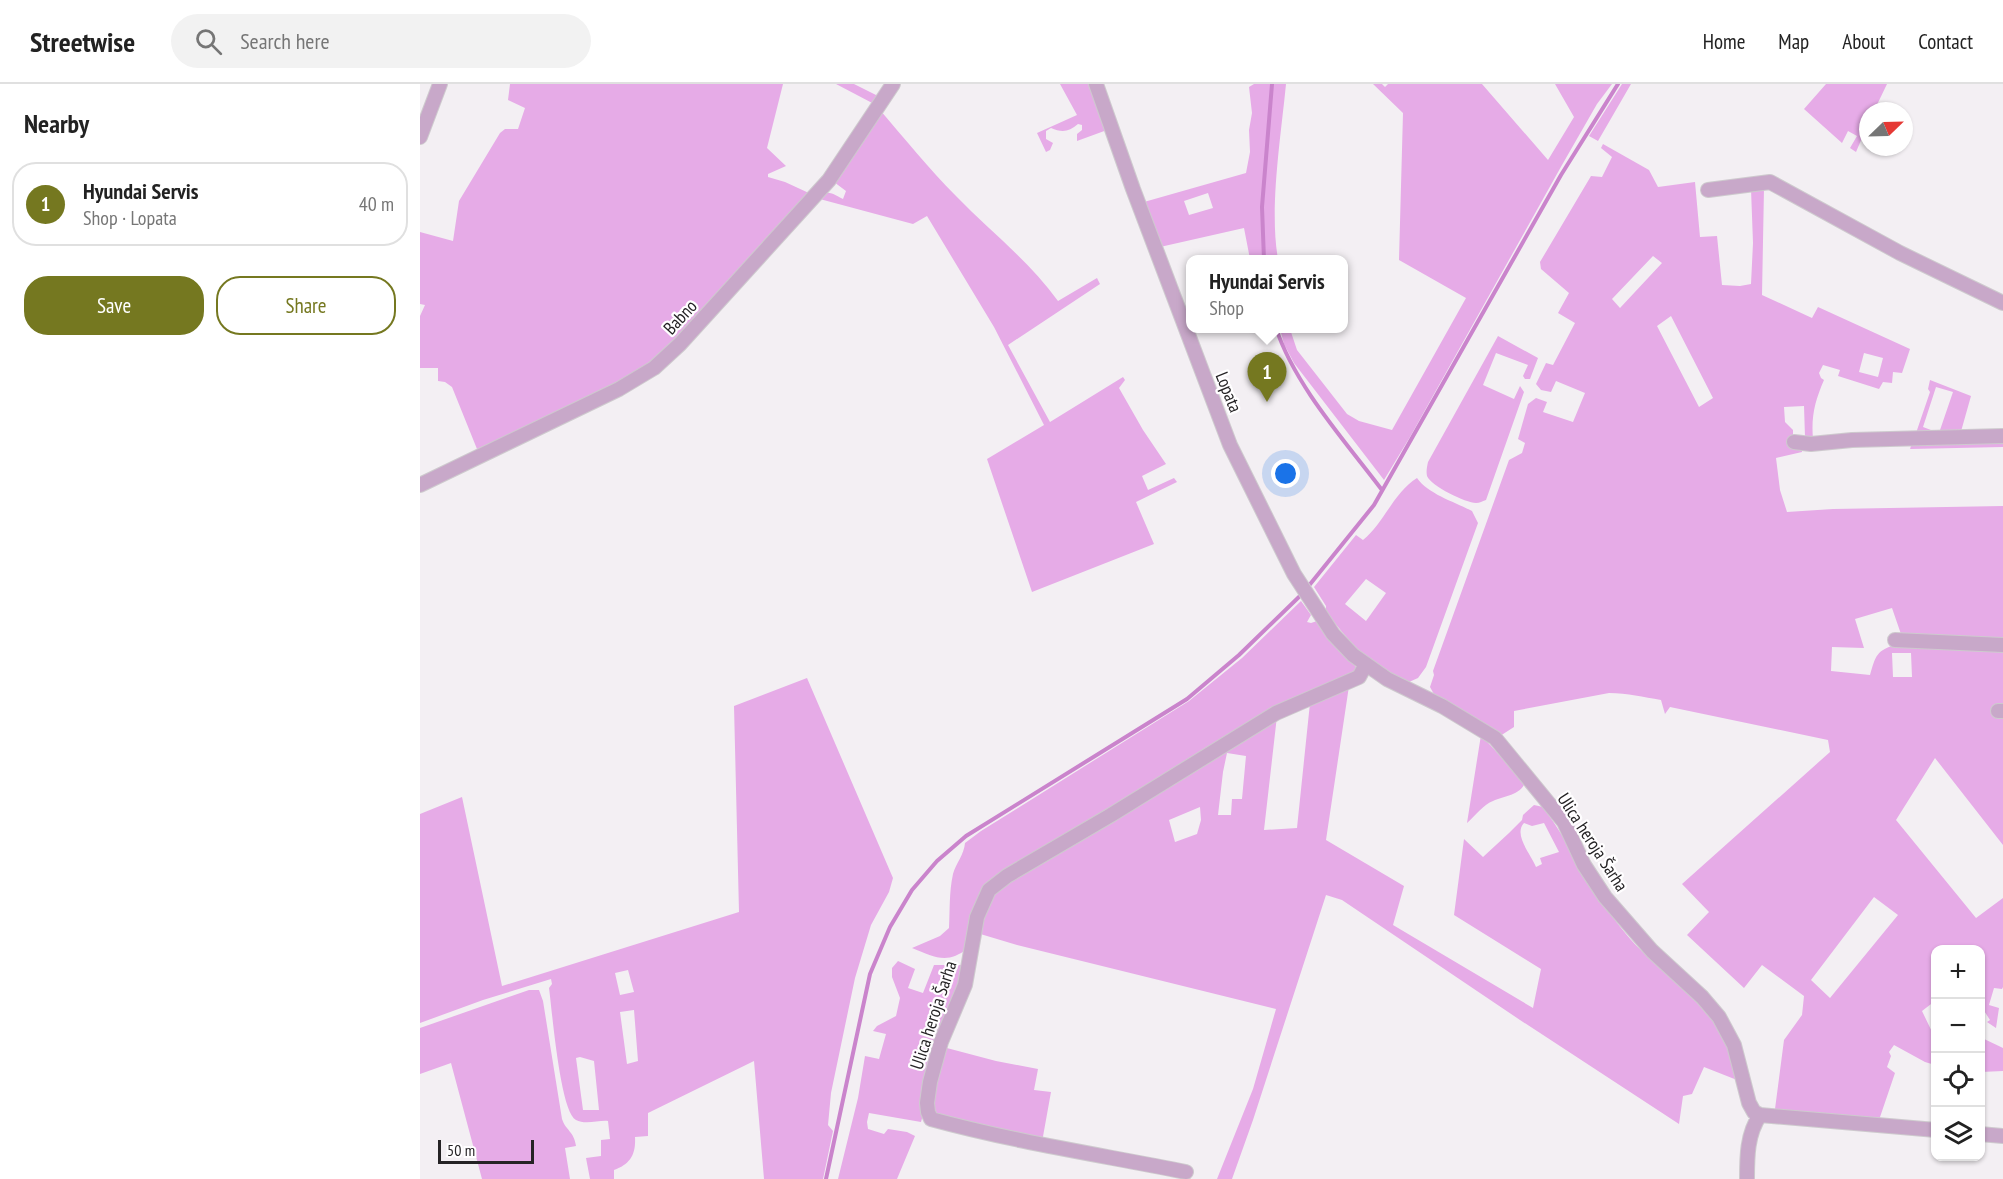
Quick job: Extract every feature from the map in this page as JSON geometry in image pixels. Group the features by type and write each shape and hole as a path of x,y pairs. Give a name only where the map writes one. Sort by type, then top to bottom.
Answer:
{"street":[{"path":"420,136 440,84"},
{"name":"Babno","path":"420,485 561,418 619,389 654,368 680,344 829,180 893,84"},
{"name":"Lopata","path":"1096,84 1186,329"},
{"path":"1708,190 1770,182 1900,253 2003,303"},
{"name":"Lopata","path":"1188,333 1230,445 1293,574 1313,602"},
{"path":"1794,442 1811,444 1852,440 2003,436"},
{"name":"Ulica heroja Šarha","path":"1313,602 1333,634 1353,655 1387,680 1442,706 1495,738 1564,822 1584,865 1605,897 1652,951 1702,997 1719,1017 1734,1045 1749,1103 1754,1112 1760,1115"},
{"path":"1895,640 2003,645"},
{"name":"Ulica heroja Šarha","path":"1186,1172 1002,1136 931,1119 927,1103 930,1083 941,1042 965,985 977,917 989,890 1007,876 1276,713 1359,677 1366,664"},
{"path":"1747,1179 1747,1152 1753,1126 1760,1115 1931,1130"},
{"path":"1985,1134 2003,1136"}],"shaded area":[{"path":"510,84 783,84 767,148 786,166 768,174 768,177 811,194 654,365 477,449 452,387 445,382 438,381 438,368 420,368 420,316 425,305 420,304 420,232 453,241 459,201 500,133 505,129 518,129 525,108 508,100"},
{"path":"836,84 854,84 880,97 876,105"},
{"path":"1060,84 1091,84 1107,130 1077,141 1077,134 1082,130 1082,125 1078,124 1065,131 1051,128 1046,131 1046,139 1053,143 1050,150 1046,152 1037,133 1077,115"},
{"path":"1254,84 1286,84 1275,195 1278,255 1249,255 1244,228 1160,247 1144,202 1246,173 1250,152 1249,130 1252,113 1249,87","holes":["1208,193 1213,208 1189,215 1184,201"]},
{"path":"1373,84 1382,84 1385,87 1388,84 1482,84 1548,160 1574,117 1555,84 1612,84 1597,104 1384,480 1294,363 1281,333 1291,333 1297,350 1347,414 1359,421 1392,430 1466,298 1399,260 1403,113"},
{"path":"1622,84 1631,84 1598,141 1589,136"},
{"path":"1826,84 1887,84 1878,102 1859,102 1859,145 1856,152 1850,148 1857,136 1848,131 1842,143 1804,109"},
{"path":"880,110 946,186 1022,259 1058,301 1097,278 1100,284 1008,345 1050,422 1123,377 1125,380 1119,388 1166,464 1142,476 1148,490 1174,478 1177,482 1136,502 1154,544 1032,592 987,459 1044,425 994,327 927,216 913,224 816,198 830,193 843,199 846,191 834,182"},
{"path":"1603,144 1649,170 1658,187 1695,182 1700,237 1717,236 1722,285 1751,284 1753,243 1751,189 1764,188 1762,295 1812,318 1818,307 1910,349 1902,373 1893,372 1892,383 1883,382 1879,389 1838,376 1840,370 1823,365 1819,373 1824,380 1814,409 1813,439 1805,437 1804,406 1784,407 1785,422 1793,430 1793,437 1802,445 1802,452 1776,458 1780,490 1787,512 2003,506 2003,643 1902,637 1892,608 1855,619 1864,648 1832,647 1831,671 1870,675 1878,655 1897,644 2003,648 2003,845 1935,758 1896,820 1976,918 2003,898 2003,987 2002,989 1994,988 1989,1005 1999,1008 1996,1028 1987,1022 1990,1020 1985,1012 1985,945 1931,945 1931,1004 1922,1011 1931,1030 1931,1064 1894,1045 1889,1052 1891,1056 1887,1067 1895,1073 1879,1120 1775,1109 1784,1040 1802,1015 1804,996 1762,965 1744,988 1687,935 1709,912 1682,884 1830,752 1828,740 1670,707 1665,714 1661,700 1609,693 1514,711 1514,727 1500,736 1435,696 1430,687 1433,671 1509,460 1522,453 1525,443 1518,439 1528,404 1536,398 1547,402 1543,412 1573,422 1585,393 1556,381 1551,392 1541,390 1536,384 1546,363 1553,365 1575,323 1558,313 1569,293 1541,269 1540,262 1591,176 1602,177 1612,157 1601,148","holes":["1653,256 1662,263 1620,308 1612,299","1671,316 1713,398 1699,407 1657,326","1864,353 1883,358 1878,377 1859,372","1892,653 1911,653 1912,677 1893,677","1874,897 1898,915 1830,998 1811,980"]},
{"path":"1498,336 1538,358 1530,379 1525,379 1523,376 1528,365 1496,353 1483,385 1514,399 1520,386 1524,392 1486,500 1476,503 1442,489 1427,476 1427,469 1428,462"},
{"path":"1930,380 1971,396 1960,435 1915,436 1930,392 1928,389","holes":["1936,387 1953,392 1939,433 1923,427"]},
{"path":"2003,442 2003,447 1910,449 1911,446 1917,445"},
{"path":"1417,478 1428,489 1472,511 1478,523 1426,667 1418,678 1409,682 1384,671 1363,654 1326,612 1326,606 1314,587 1356,535 1363,540 1370,533 1409,484","holes":["1366,579 1386,593 1366,621 1345,604"]},
{"path":"1301,601 1311,615 1307,622 1317,621 1334,644 1355,665 1357,670 1355,675 1003,875 968,948 961,953 941,958 912,948 940,936 949,928 950,894 954,870 965,843 1189,701 1242,658"},
{"path":"807,678 893,878 889,892 871,925 855,978 831,1093 828,1125 833,1131 823,1179 764,1179 754,1061 648,1113 648,1136 635,1137 631,1158 614,1170 614,1179 590,1179 586,1158 601,1156 601,1140 610,1139 608,1121 580,1121 570,1113 565,1099 558,1059 549,988 552,984 551,979 420,1023 420,814 462,797 502,986 739,912 734,706","holes":["628,970 634,992 620,995 615,973","634,1010 638,1061 627,1064 620,1012","576,1058 594,1061 599,1110 583,1110"]},
{"path":"1349,686 1326,840 1404,886 1393,925 1533,1008 1541,969 1454,915 1464,839 1483,857 1522,820 1523,815 1534,805 1543,807 1614,919 1652,961 1695,999 1719,1028 1730,1049 1737,1080 1704,1067 1692,1094 1683,1096 1679,1124 1342,900 1326,895 1232,1179 1217,1179 1253,1089 1276,1009 977,933 995,889 1277,716 1264,830 1297,828 1310,703","holes":["1227,753 1246,756 1242,799 1232,799 1231,815 1218,815","1200,807 1201,820 1197,834 1175,842 1169,820","1524,823 1532,826 1544,823 1559,852 1540,858 1542,864 1536,867 1524,845 1521,828"]},
{"path":"1481,735 1525,783 1516,793 1486,805 1467,823"},
{"path":"898,961 915,969 908,988 923,993 934,965 961,965 965,968 921,1122 869,1113 868,1129 884,1134 888,1129 907,1132 915,1136 897,1179 838,1179 858,1098 865,1056 879,1059 886,1034 873,1031 877,1026 896,1016 900,998 892,977 892,968"},
{"path":"529,990 539,990 543,1001 562,1119 575,1141 576,1146 565,1148 570,1179 482,1179 451,1063 420,1074 420,1028"},
{"path":"1985,1039 2003,1048 2003,1071 1985,1072"},
{"path":"943,1047 1038,1069 1034,1090 1051,1092 1042,1142 934,1114 931,1099"}],"waterway":[{"path":"1264,255 1262,207 1272,84"},
{"path":"1307,588 1374,505 1561,175 1618,84"},
{"path":"1278,333 1308,392 1382,490"},
{"path":"826,1179 870,974 890,927 912,890 937,861 966,836 1187,699 1239,655 1302,594"}],"place":[{"name":"Hyundai Servis","path":"1267,402"}]}
